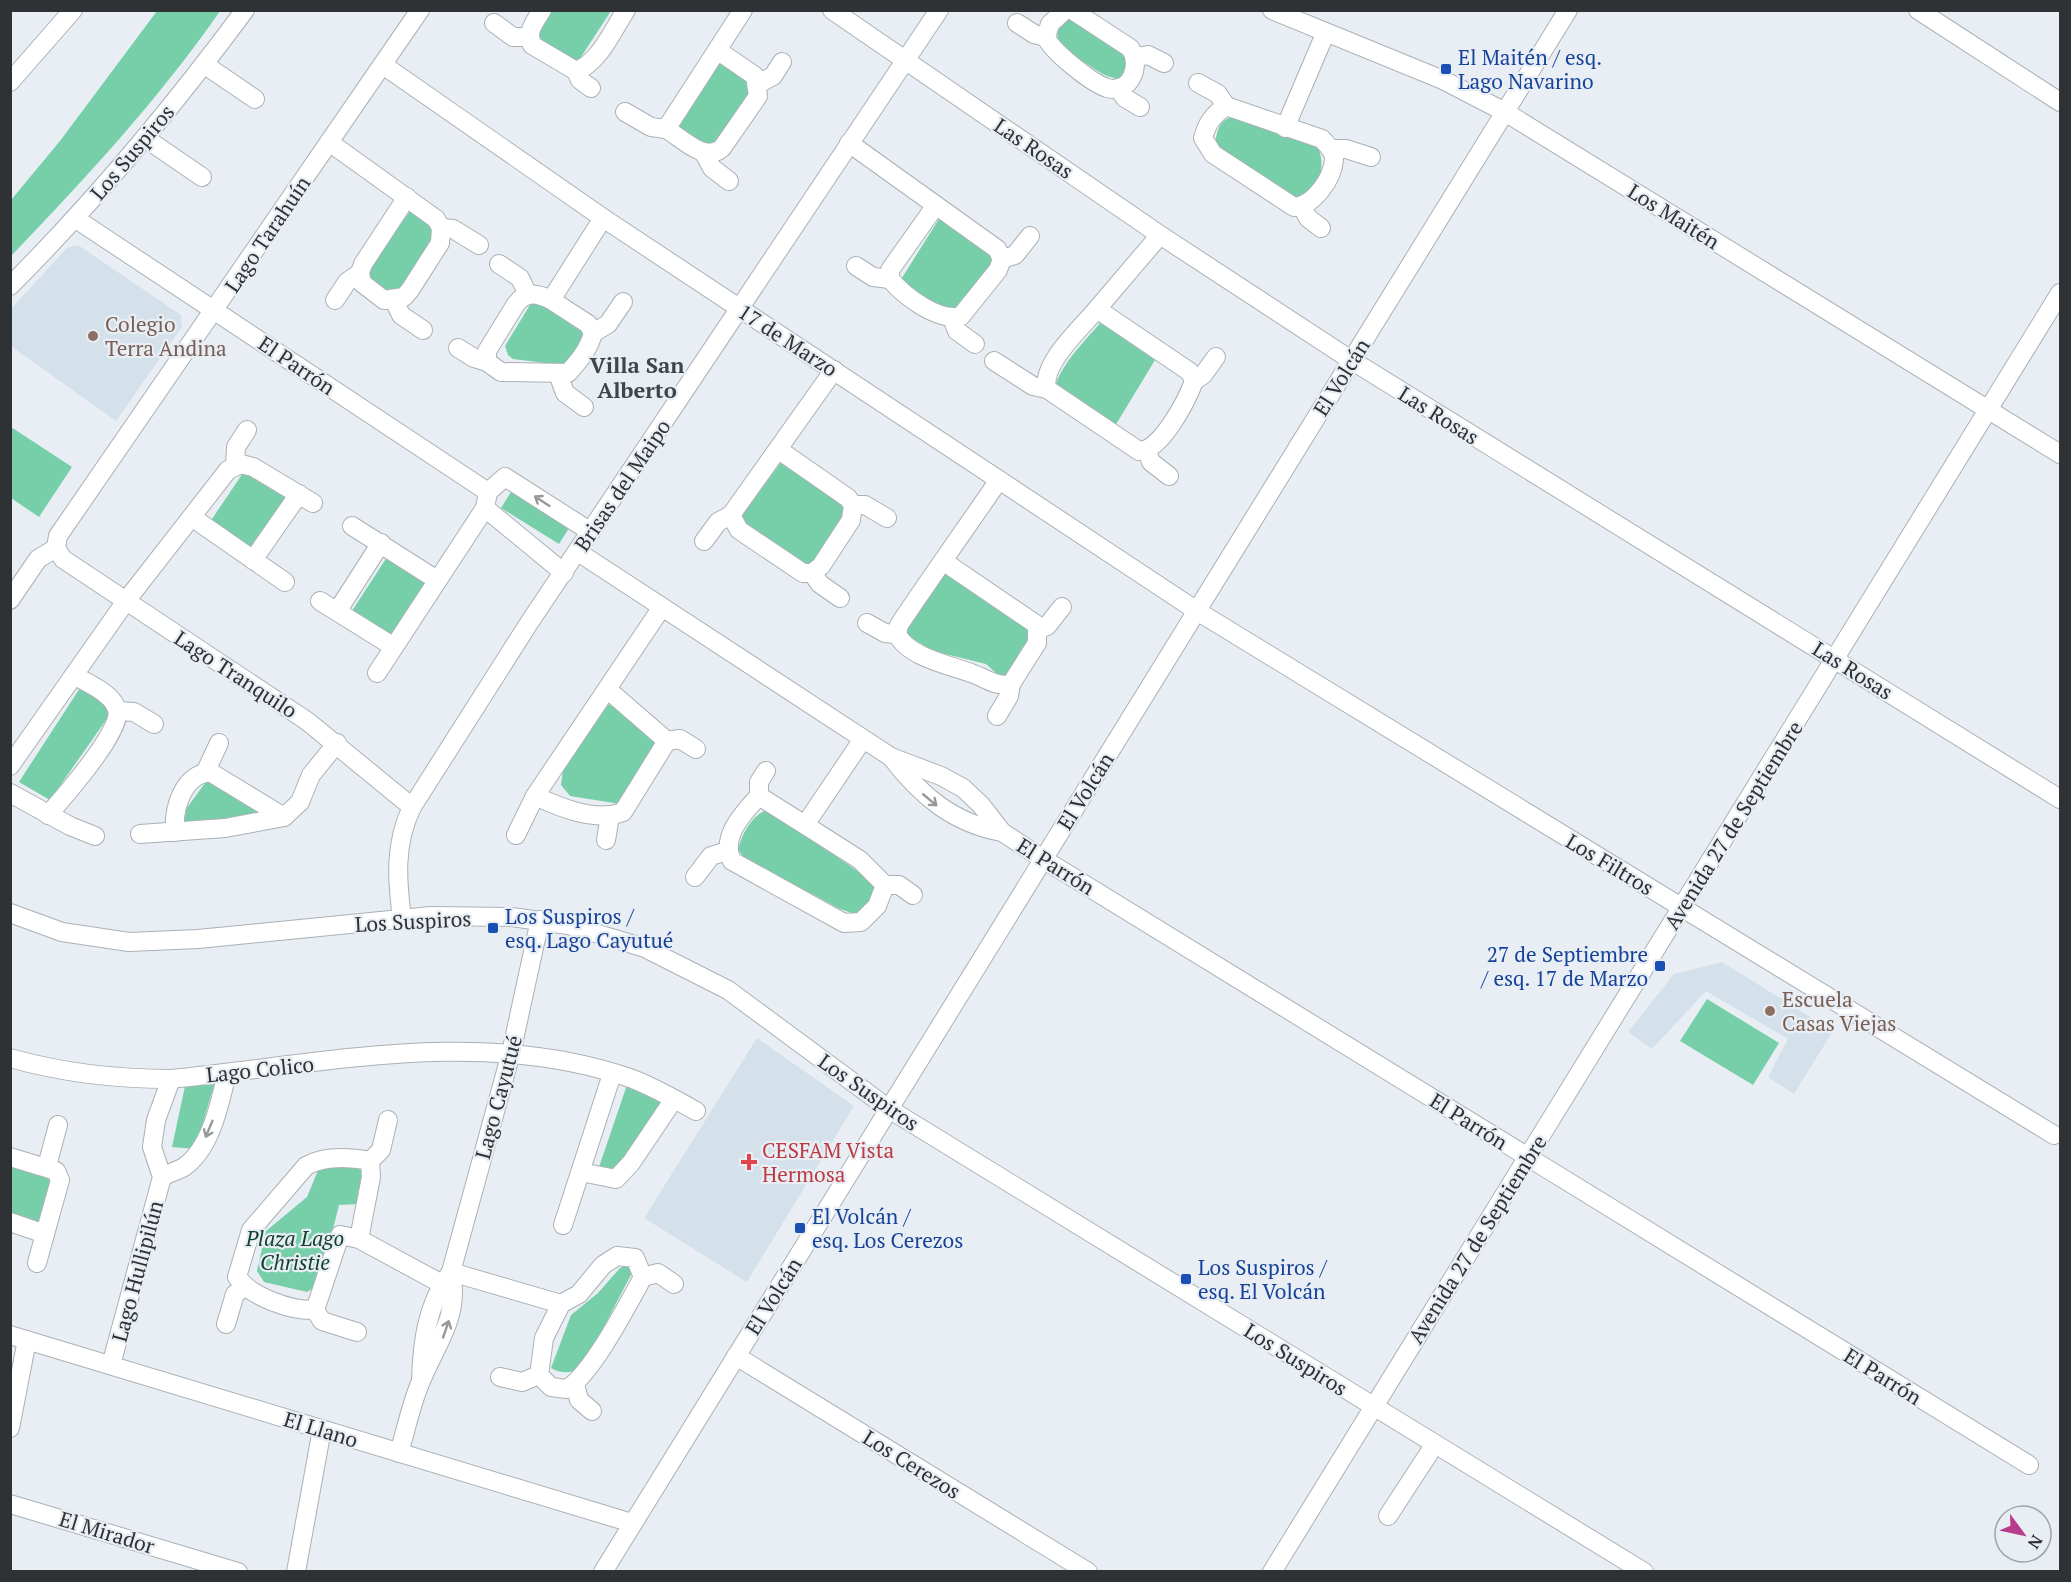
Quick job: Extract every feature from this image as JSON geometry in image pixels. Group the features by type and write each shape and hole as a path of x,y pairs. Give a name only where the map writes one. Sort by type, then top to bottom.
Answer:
{"street":[{"path":"10,82 73,10"},
{"name":"Los Suspiros","path":"10,286 76,219 145,138 205,65 245,10"},
{"name":"Lago Tarahuín","path":"10,600 38,559 56,548 58,536 420,10"},
{"path":"542,10 531,28 529,37 532,45 576,71 580,80 591,88"},
{"path":"576,71 585,68 592,61 626,10"},
{"path":"666,129 743,10"},
{"name":"Las Rosas","path":"832,10 1160,235 1351,360 2061,799"},
{"name":"Brisas del Maipo","path":"402,919 397,864 402,832 412,807 478,701 939,10"},
{"path":"1046,37 1050,24 1065,10"},
{"name":"Los Maitén","path":"1272,10 1325,34 1443,80 1505,112 2061,454"},
{"name":"El Volcán","path":"603,1572 1568,10"},
{"path":"1918,10 2061,102"},
{"path":"1017,23 1046,37 1056,54 1106,88 1118,88 1130,81 1137,57 1130,48 1083,13"},
{"path":"494,23 513,36 529,37"},
{"path":"1285,128 1325,34"},
{"path":"705,154 716,154 722,148 758,96 755,76 717,50"},
{"path":"1137,57 1148,55 1164,63"},
{"path":"758,84 772,76 782,62"},
{"name":"17 de Marzo","path":"383,64 603,218 1197,610"},
{"path":"205,65 255,99"},
{"path":"1198,83 1218,94 1226,106 1322,139 1331,149 1334,159 1329,174 1314,199 1302,207 1294,207 1213,154 1203,138 1206,127 1214,114 1226,106"},
{"path":"1118,88 1125,98 1140,107"},
{"path":"625,112 651,127 666,129 705,154 712,168 729,181"},
{"path":"145,138 202,177"},
{"path":"329,142 436,219 441,228 440,243 404,297 384,300 366,287 360,273"},
{"path":"849,143 936,205 997,249 1002,259 998,270 961,316 951,318 942,316 899,290 890,279 890,270 936,205"},
{"path":"1331,149 1346,149 1371,157"},
{"path":"335,300 347,282 360,273 363,264 407,197"},
{"path":"1302,207 1308,218 1321,228"},
{"path":"551,300 603,218"},
{"name":"El Parrón","path":"76,219 214,310 487,500 564,573"},
{"path":"441,228 453,229 479,245"},
{"path":"1047,389 1045,380 1049,367 1160,235"},
{"path":"1002,259 1015,255 1030,236"},
{"path":"499,264 520,278 528,295"},
{"path":"856,266 873,277 890,279"},
{"name":"Avenida 27 de Septiembre","path":"1272,1572 2061,293"},
{"path":"458,348 474,358 487,362 501,372 568,373 591,343 593,333 588,324 551,300 538,294 528,295 516,304 493,341 487,351 487,362"},
{"path":"394,300 401,315 423,330"},
{"path":"593,333 608,324 623,302"},
{"path":"1097,309 1190,372 1194,381"},
{"path":"951,318 957,331 975,344"},
{"path":"994,361 1034,386 1047,389 1139,451 1147,451 1158,442 1188,397 1194,381 1203,375 1216,357"},
{"path":"705,541 718,522 730,515 779,450 834,370"},
{"path":"558,374 565,393 584,406"},
{"path":"235,465 236,447 247,430"},
{"path":"730,515 739,530 803,573 812,573 821,566 851,520 853,505 848,498 779,450"},
{"path":"1147,451 1151,462 1169,476"},
{"path":"10,766 126,601 193,518 224,474 235,465 254,466 306,499 253,560"},
{"path":"377,673 487,500 505,477 591,532"},
{"path":"999,480 899,625 897,634 901,640 939,664 972,673 998,685 1011,684"},
{"path":"853,505 865,505 887,518"},
{"path":"193,518 285,582"},
{"path":"352,526 437,580"},
{"path":"338,610 381,543"},
{"name":"Lago Tranquilo","path":"56,548 63,559 337,743 412,807"},
{"name":"El Parrón","path":"578,552 891,757 941,776 963,788 981,805 1002,832 1043,860 2030,1466"},
{"path":"943,561 1033,622 1039,629 1037,643 1011,684 1009,696 997,716"},
{"path":"812,573 820,584 840,598"},
{"path":"320,601 338,610 394,647"},
{"path":"516,835 536,796 662,607"},
{"path":"1039,629 1047,626 1062,607"},
{"name":"Los Filtros","path":"1197,610 2054,1136"},
{"path":"867,623 885,633 897,634"},
{"path":"48,815 88,768 117,723 118,711 111,699 74,675"},
{"path":"607,689 667,741"},
{"path":"118,711 134,712 154,724"},
{"path":"536,796 564,809 610,816 623,812 667,741 680,739 696,749"},
{"path":"805,825 863,739"},
{"path":"205,773 219,743"},
{"path":"140,834 225,828 284,817 300,802 311,775 337,743"},
{"name":"El Parrón","path":"891,757 914,785 937,806 969,823 1002,832"},
{"path":"766,771 759,782 759,796 730,834 727,851 732,861 844,923 861,922 877,906 885,885"},
{"path":"176,832 174,819 179,801 189,781 210,772 284,817"},
{"path":"10,793 48,815 95,836"},
{"path":"759,796 860,860 885,885 899,885 913,895"},
{"path":"606,840 610,816"},
{"path":"695,877 711,856 727,851"},
{"name":"Los Suspiros","path":"10,912 62,932 129,942 198,939 402,919 460,916 540,920 621,939 698,972 758,1010 831,1069 889,1109 1644,1572"},
{"name":"Lago Cayutué","path":"399,1453 421,1381 439,1348 451,1315 454,1288 446,1278 512,1053 540,920"},
{"name":"Lago Colico","path":"10,1058 86,1074 171,1079 422,1052 512,1053 567,1061 627,1077 696,1112"},
{"name":"Lago Hullipilún","path":"162,1177 184,1167 196,1155 209,1131 227,1073"},
{"path":"563,1225 612,1074"},
{"name":"Lago Hullipilún","path":"111,1365 162,1177 152,1148 156,1120 171,1079"},
{"path":"581,1172 616,1179 631,1163 674,1099"},
{"path":"358,1239 371,1177 370,1161 381,1150 388,1120"},
{"path":"46,1166 58,1125"},
{"path":"10,1158 46,1166 56,1171 60,1180 37,1263"},
{"path":"315,1310 303,1310 244,1287 237,1277 251,1230 306,1166 318,1159 353,1158 370,1161"},
{"path":"10,1222 45,1234"},
{"path":"315,1310 340,1235 358,1239 446,1278 561,1304"},
{"path":"539,1375 543,1338 561,1304 579,1294 603,1265 617,1256 635,1258 643,1277"},
{"path":"539,1375 551,1387 567,1389 574,1384 606,1339 643,1277 658,1273 674,1284"},
{"path":"226,1324 235,1294 244,1287"},
{"path":"315,1310 322,1321 357,1332"},
{"path":"10,1428 19,1337"},
{"name":"El Llano","path":"19,1337 632,1523"},
{"name":"Los Cerezos","path":"736,1356 1088,1572"},
{"path":"500,1377 522,1382 539,1375"},
{"path":"574,1384 579,1400 592,1411"},
{"path":"296,1572 322,1430"},
{"path":"1388,1516 1434,1444"},
{"name":"El Mirador","path":"10,1503 238,1572"}],"shaded area":[{"name":"Colegio Terra Andina","path":"78,245 181,315 182,327 116,421 11,346 11,309 67,248"},
{"name":"Escuela Casas Viejas","path":"1722,962 1833,1031 1794,1094 1768,1077 1788,1039 1706,991 1652,1049 1628,1032 1674,974"},
{"name":"CESFAM Vista Hermosa","path":"757,1038 854,1106 747,1282 644,1218"}],"green space":[{"path":"157,11 220,11 147,107 11,256 11,200 60,141"},
{"path":"549,11 611,11 577,63 542,40 538,34"},
{"path":"1069,17 1129,53 1123,79 1103,74 1064,48 1060,43 1058,31"},
{"path":"721,59 757,83 719,144 708,149 674,125"},
{"path":"1232,117 1318,148 1321,155 1321,172 1315,188 1303,197 1295,197 1221,151 1215,144 1218,131 1221,123"},
{"path":"413,207 446,230 411,285 390,295 363,277"},
{"path":"939,219 992,256 995,267 959,313 947,311 900,281"},
{"path":"533,300 588,324 570,366 513,359 508,355 505,346"},
{"path":"1101,322 1155,360 1115,426 1059,391 1056,384 1070,359"},
{"path":"11,427 72,467 39,517 11,498"},
{"path":"782,461 855,511 814,570 737,522"},
{"path":"249,464 292,494 253,551 210,522"},
{"path":"511,492 569,528 559,544 501,508"},
{"path":"389,554 428,580 388,640 350,614"},
{"path":"941,571 1036,633 1005,681 986,664 933,651 900,631"},
{"path":"80,688 113,710 50,800 19,782"},
{"path":"609,704 653,735 658,742 620,804 570,796 561,785 563,770"},
{"path":"208,779 262,812 184,825 186,809"},
{"path":"768,809 873,882 875,892 867,905 855,914 840,909 745,858 738,850 742,837 752,821"},
{"path":"1707,999 1779,1043 1753,1085 1680,1041"},
{"path":"215,1082 195,1149 172,1147 185,1086"},
{"path":"628,1082 663,1098 629,1157 614,1171 599,1167"},
{"path":"10,1163 52,1175 37,1226 11,1218"},
{"name":"Plaza Lago Christie","path":"355,1165 366,1169 359,1204 339,1205 319,1285 307,1292 264,1282 257,1271 266,1231 307,1197 319,1168"},
{"path":"627,1265 634,1269 584,1365 568,1372 560,1372 551,1368 571,1315 598,1293 620,1268"}],"place":[{"name":"El Maitén / esq. Lago Navarino","path":"1446,69"},
{"name":"Colegio Terra Andina","path":"93,336"},
{"name":"Los Suspiros / esq. Lago Cayutué","path":"493,928"},
{"name":"27 de Septiembre / esq. 17 de Marzo","path":"1660,966"},
{"name":"Escuela Casas Viejas","path":"1770,1011"},
{"name":"CESFAM Vista Hermosa","path":"749,1162"},
{"name":"El Volcán / esq. Los Cerezos","path":"800,1228"},
{"name":"Los Suspiros / esq. El Volcán","path":"1186,1279"}],"district":[{"name":"Villa San Alberto","path":"637,376"}]}
